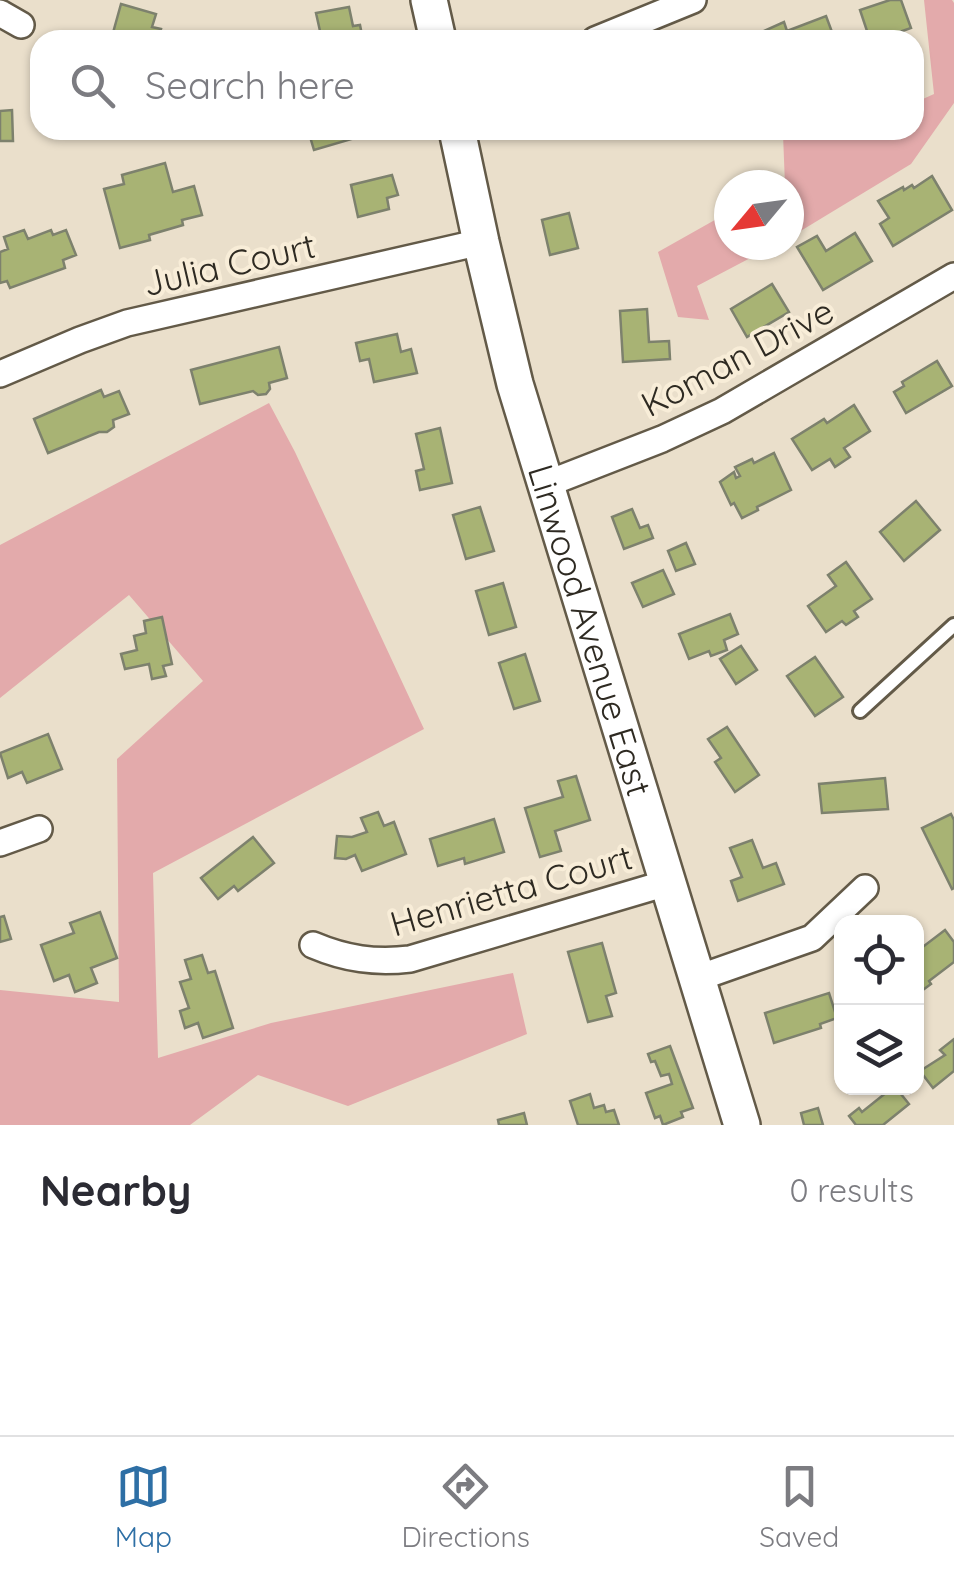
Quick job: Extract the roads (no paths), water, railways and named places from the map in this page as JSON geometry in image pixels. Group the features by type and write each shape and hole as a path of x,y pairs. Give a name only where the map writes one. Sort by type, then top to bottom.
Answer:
{"main road":[{"path":"430,0 436,30"},
{"name":"Linwood Avenue East","path":"459,140 515,384 544,485 670,882 742,1125"}],"street":[{"path":"619,30 693,0"},
{"name":"Julia Court","path":"0,374 127,324 481,242"},
{"name":"Koman Drive","path":"544,485 722,411 954,276"},
{"path":"0,843 39,829"},
{"name":"Henrietta Court","path":"313,945 354,960 410,959 670,882"},
{"path":"698,978 812,938 865,888"}],"lane":[{"path":"860,711 954,624"}]}
